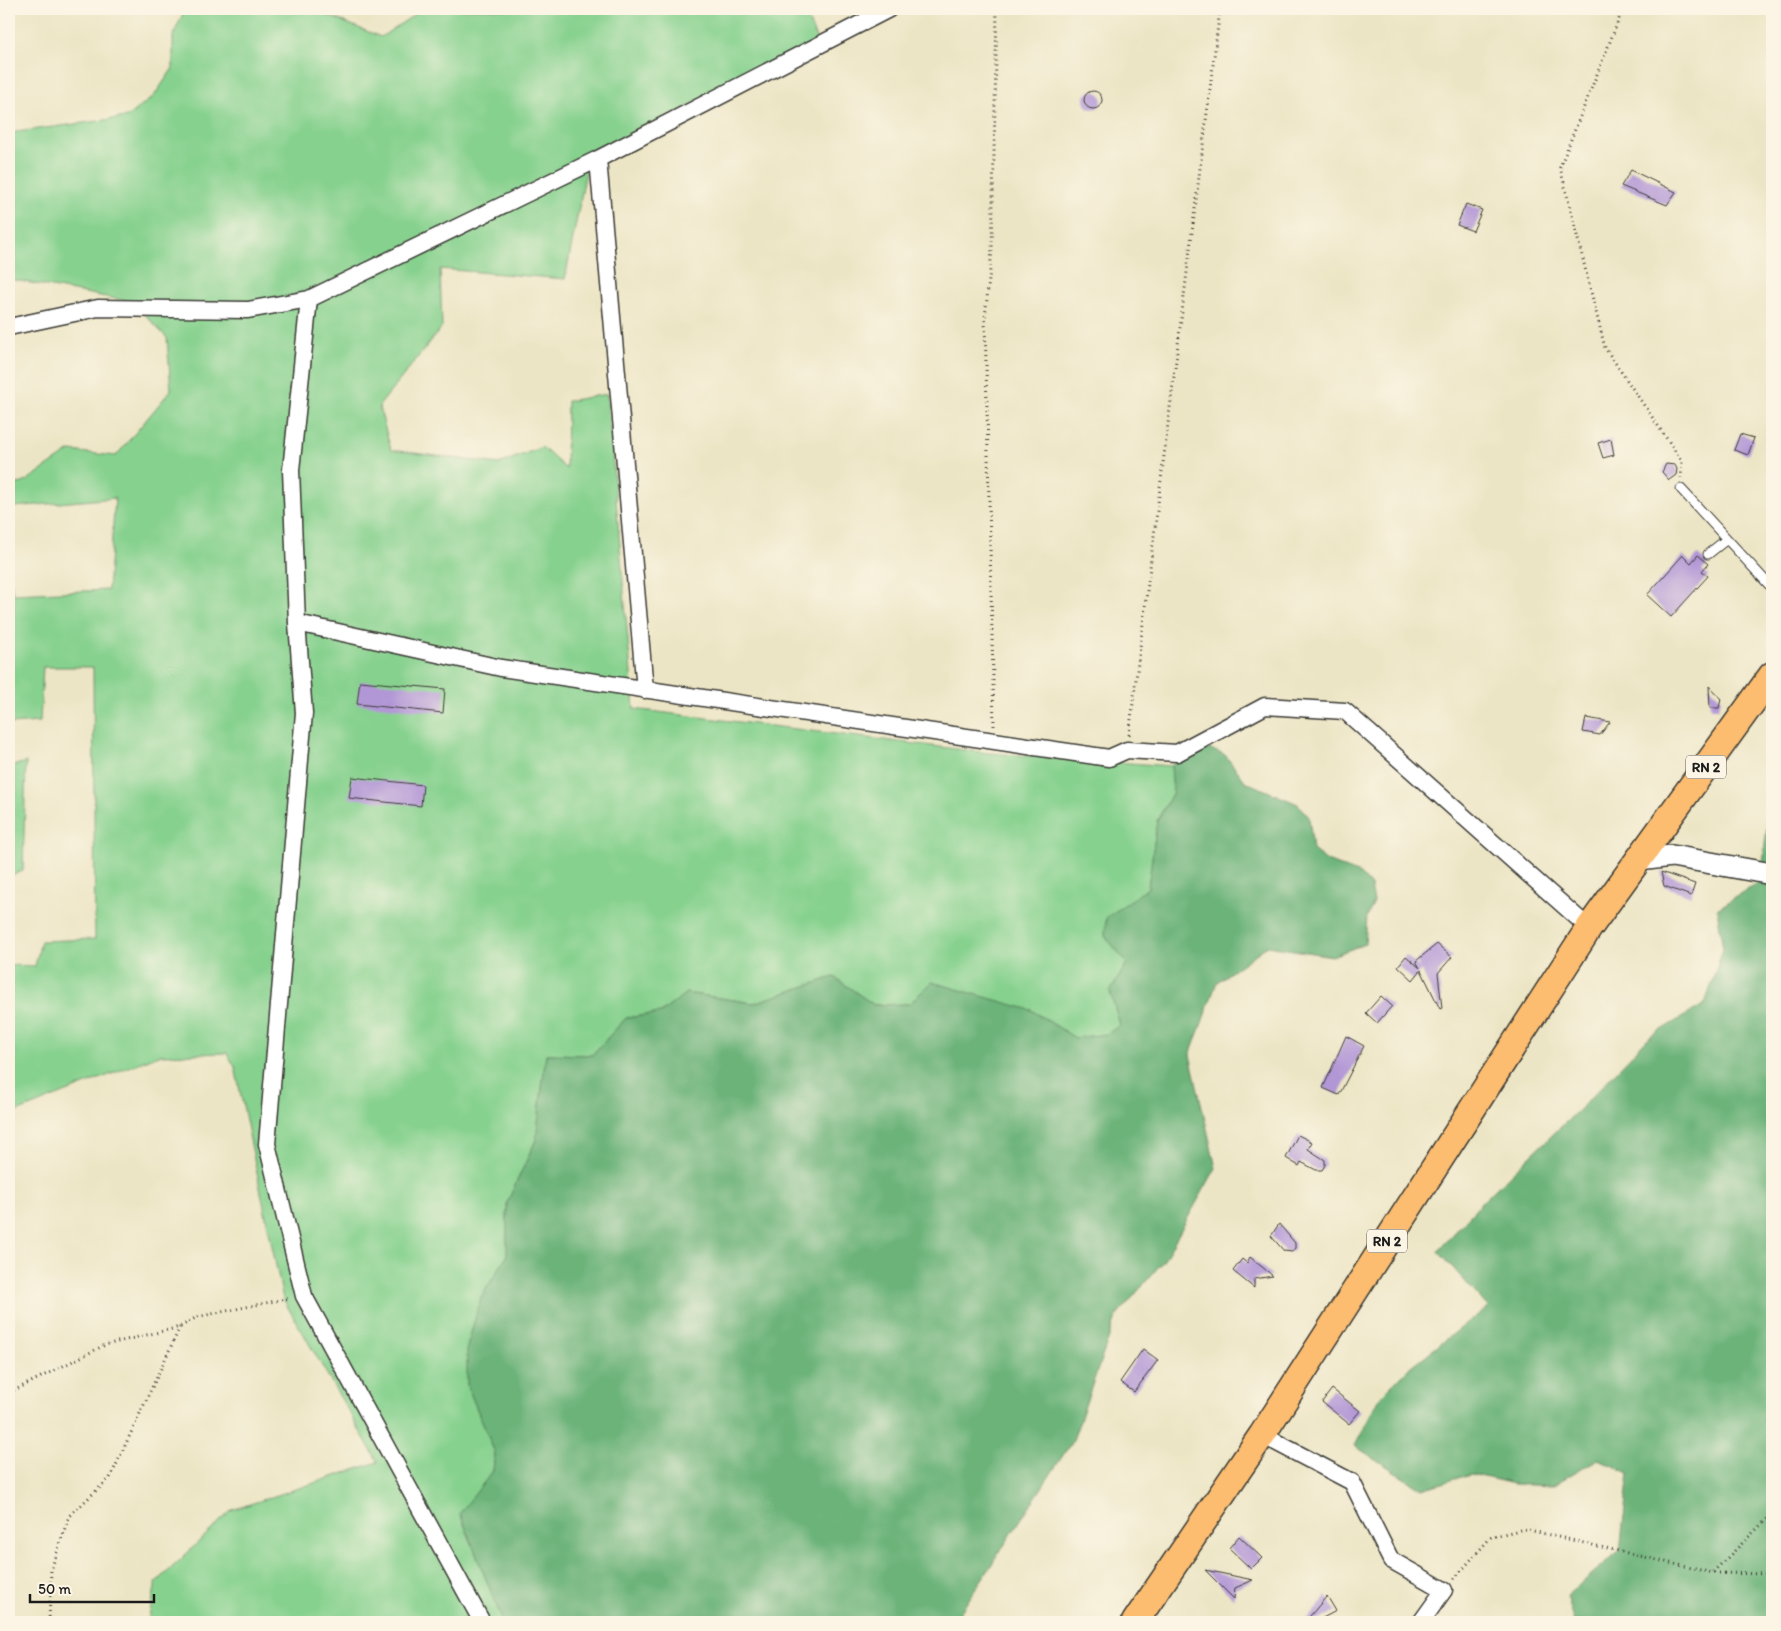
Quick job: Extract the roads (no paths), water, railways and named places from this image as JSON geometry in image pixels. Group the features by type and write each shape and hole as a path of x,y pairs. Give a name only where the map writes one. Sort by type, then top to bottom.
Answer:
{"main road":[{"name":"RN 2","path":"1135,1622 1262,1435 1589,928 1772,674"}],"street":[{"path":"9,327 98,308 248,310 309,300 598,159 889,9"},
{"path":"598,159 645,690"},
{"path":"309,300 292,470 297,623 304,713 267,1144 304,1296 482,1622"},
{"path":"297,623 502,668 1109,758 1127,750 1177,753 1265,706 1345,711 1589,928"},
{"path":"1639,860 1672,856 1772,874"},
{"path":"1262,1435 1352,1482 1391,1560 1444,1590 1421,1622"}],"lane":[{"path":"1681,489 1772,588"},
{"path":"1708,554 1727,539"}]}
